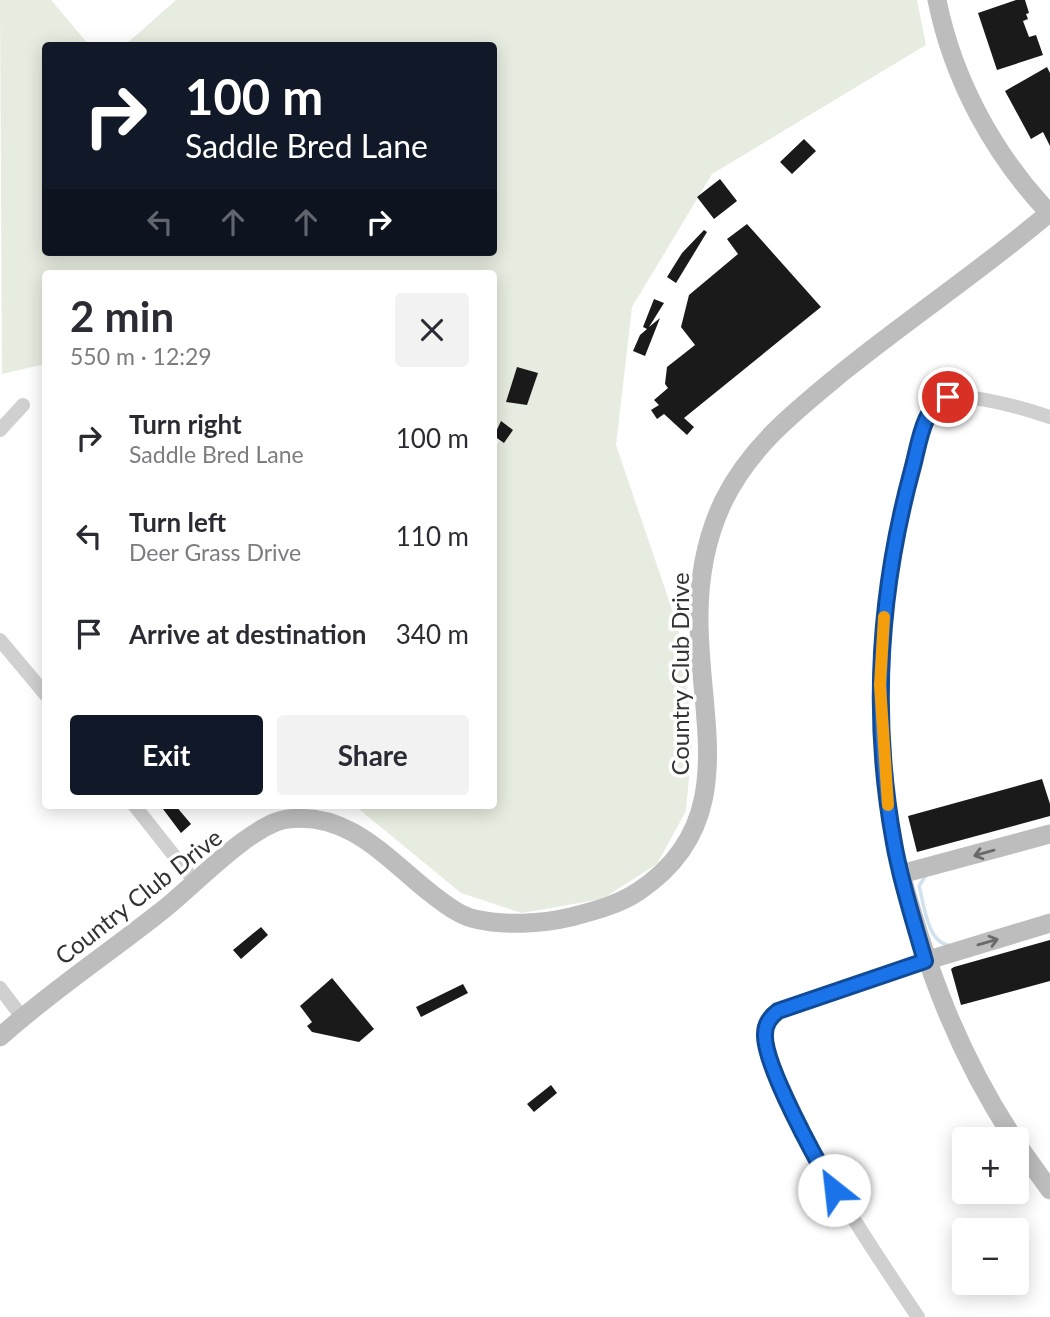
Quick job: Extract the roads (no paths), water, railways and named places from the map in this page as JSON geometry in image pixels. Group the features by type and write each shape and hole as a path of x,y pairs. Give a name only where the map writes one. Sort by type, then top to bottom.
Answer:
{"street":[{"path":"937,0 957,66 986,128 1020,180 1049,214"},
{"name":"Country Club Drive","path":"0,1037 22,1017 163,911 262,827 284,819 329,820 361,835 446,904 472,919 544,923 596,910 639,891 670,866 693,835 709,768 699,616 704,549 724,500 736,480 748,461 778,426 897,328 984,267 1049,214"},
{"path":"1007,1127 958,1042 925,961 901,874 885,778 881,655 896,537 926,423 936,403 948,397 1007,406 1050,417"},
{"path":"0,430 23,405"},
{"path":"0,640 42,690"},
{"path":"137,809 195,883"},
{"path":"901,874 1050,834"},
{"path":"919,1317 865,1241 809,1144 767,1051 767,1022 783,1009 925,961 1050,923"},
{"path":"0,988 22,1017"},
{"path":"1029,1161 1050,1190"}],"waterway":[{"path":"926,875 919,886 927,921 935,937 948,945"}]}
